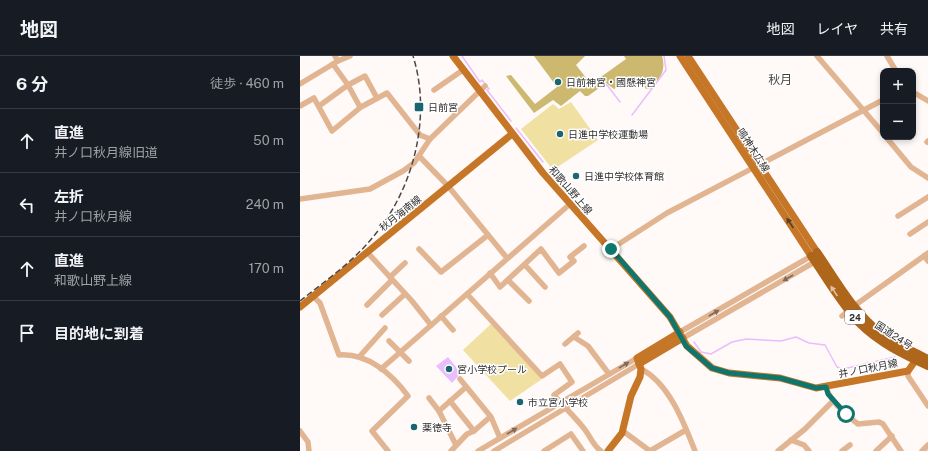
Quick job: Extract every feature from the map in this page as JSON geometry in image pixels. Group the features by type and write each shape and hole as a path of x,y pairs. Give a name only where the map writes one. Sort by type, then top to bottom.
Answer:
{"highway":[{"name":"国道24号","path":"816,257 861,324 880,340 917,358 928,366"},
{"name":"国道24号","path":"917,358 928,359"}],"main road":[{"name":"和歌山野上線","path":"453,56 512,134 570,204 660,305 682,335"},
{"name":"鳴神木広線","path":"680,56 757,166"},
{"name":"鳴神木広線","path":"688,56 816,257"},
{"name":"秋月海南線","path":"300,307 512,134"},
{"path":"608,451 623,431 631,396 640,377 639,363 682,335"},
{"name":"井ノ口秋月線","path":"682,335 686,346 712,368 720,371 780,378 816,388 908,371 917,358"}],"street":[{"path":"300,84 335,60 350,56"},
{"path":"817,56 880,129"},
{"path":"887,56 894,68"},
{"path":"335,60 360,108"},
{"path":"434,90 464,70"},
{"path":"318,106 348,85 365,76 377,98"},
{"path":"300,199 370,189 403,171 414,163 430,139 485,86"},
{"path":"300,106 314,98 332,131 360,108 387,92 420,134 430,139"},
{"path":"916,94 928,101"},
{"path":"611,249 667,213 880,102"},
{"path":"888,140 911,167 928,178"},
{"path":"419,156 448,186 507,258"},
{"path":"898,216 928,197"},
{"path":"381,369 387,358 399,351 441,316 570,204"},
{"path":"910,234 928,222"},
{"path":"419,250 441,272 488,234"},
{"path":"490,273 500,287 541,249 560,273 574,261 570,257 584,246"},
{"path":"367,252 405,294 430,325"},
{"path":"842,316 851,308 927,256"},
{"path":"682,335 816,257"},
{"path":"367,305 405,263"},
{"path":"525,265 545,287"},
{"path":"508,280 529,301"},
{"path":"382,315 405,294"},
{"path":"466,294 542,376 560,364 572,382 554,395 565,409 583,426 596,448 601,451"},
{"path":"313,296 320,303 339,355 351,354 360,356 396,379 408,396 372,430 386,450"},
{"path":"441,316 453,330"},
{"path":"360,356 385,328"},
{"path":"565,344 576,335 588,346 609,374"},
{"path":"389,341 409,361"},
{"path":"478,451 609,374 639,363"},
{"path":"494,451 639,363"},
{"path":"639,363 674,403 695,451"},
{"path":"908,371 908,376 928,406"},
{"path":"460,379 490,417 500,438"},
{"path":"439,411 466,387"},
{"path":"826,387 828,394 833,401 858,424 879,422 883,424 901,451"},
{"path":"429,398 439,411 456,445"},
{"path":"450,401 474,431"},
{"path":"778,451 833,401"},
{"path":"451,451 467,434 474,431 490,417"},
{"path":"623,431 650,451 686,430"},
{"path":"300,431 308,442 310,451"},
{"path":"544,451 571,434 582,451"},
{"path":"876,451 892,436"},
{"path":"791,440 804,445 809,451"},
{"path":"922,451 928,444"},
{"path":"842,451 850,445"}],"shaded area":[{"path":"534,56 585,56 576,65 591,84 626,59 624,56 662,56 663,69 660,77 652,88 646,89 638,77 634,77 614,89 606,83 588,96 585,96 580,91 561,106 553,100 534,113 506,76 511,75 535,104 557,87"},
{"name":"日進中学校運動場","path":"571,102 598,140 553,170 521,129 553,104 559,109"},
{"path":"491,324 542,379 510,401 463,350"},
{"name":"宮小学校プール","path":"448,357 461,373 452,383 436,366"}],"waterway":[{"path":"462,56 480,82 482,80 489,89 487,90 511,121"},
{"path":"632,115 666,70 664,56"},
{"path":"603,86 607,85 620,102"},
{"path":"516,128 543,162"},
{"path":"694,342 701,352 711,354 732,342 746,339 781,341 796,337 809,343 825,345 837,367 843,369 895,357"}],"railway":[{"path":"300,301 357,255 387,218 399,197 409,174 416,151 420,127 421,103 413,56"}],"place":[{"name":"日前神宮・國懸神宮","path":"558,82"},
{"name":"日前宮","path":"419,107"},
{"name":"日進中学校運動場","path":"560,134"},
{"name":"日進中学校体育館","path":"576,176"},
{"name":"宮小学校プール","path":"449,369"},
{"name":"市立宮小学校","path":"520,402"},
{"name":"薬徳寺","path":"414,427"}],"district":[{"name":"秋月","path":"780,80"}],"route":[{"path":"611,249 677,326 686,346 712,368 729,373 780,378 803,383 816,388 826,387 828,394 833,401 846,414"}]}
